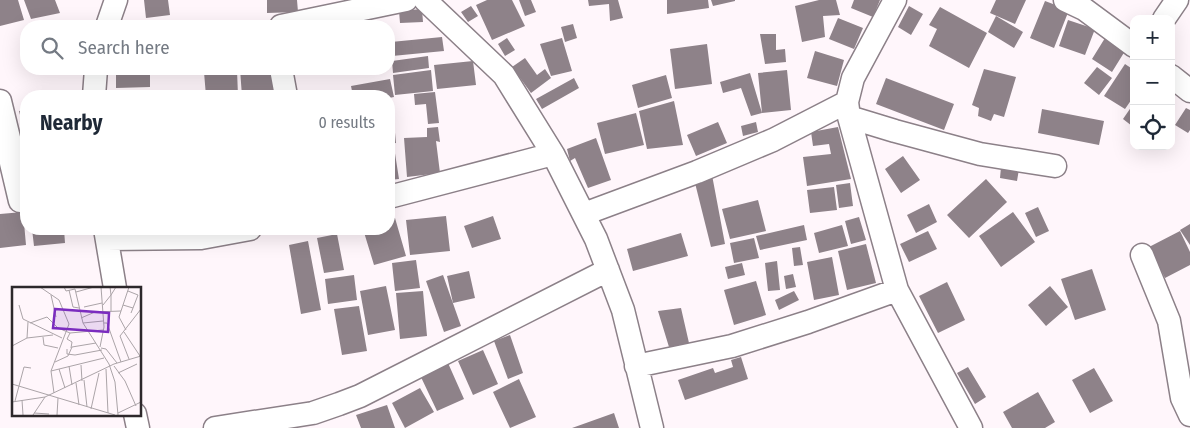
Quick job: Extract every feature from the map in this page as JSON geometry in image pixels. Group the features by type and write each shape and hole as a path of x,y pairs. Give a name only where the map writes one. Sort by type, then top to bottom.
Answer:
{"street":[{"path":"109,20 116,0"},
{"path":"310,20 406,0"},
{"path":"425,0 504,75 553,154 596,238 623,310 652,428"},
{"path":"895,0 853,78 848,109 897,290 971,428"},
{"path":"1065,0 1084,9 1130,43"},
{"path":"1167,15 1178,0"},
{"path":"94,90 96,75"},
{"path":"283,75 285,90"},
{"path":"1175,79 1190,91"},
{"path":"0,101 10,142 15,202"},
{"path":"584,214 697,172 848,109 895,131 980,154 1055,166"},
{"path":"395,195 553,154"},
{"path":"106,235 115,287"},
{"path":"130,235 201,238 217,235"},
{"path":"1142,255 1169,321 1182,398 1190,415"},
{"path":"215,428 313,413 346,402 608,270"},
{"path":"636,366 732,346 808,322 897,290"}],"building":[{"path":"0,0 18,0 24,20 0,26"},
{"path":"24,0 55,0 60,13 31,19"},
{"path":"144,0 168,0 170,15 146,18"},
{"path":"267,0 297,0 298,12 267,13"},
{"path":"487,0 512,0 525,26 492,40 476,5"},
{"path":"519,0 531,0 536,12 525,16"},
{"path":"588,0 618,0 623,18 610,21 609,4 589,6"},
{"path":"667,0 708,0 709,8 667,14"},
{"path":"711,0 735,0 735,1 713,6"},
{"path":"819,0 836,0 840,15 823,16 825,37 802,42 795,6"},
{"path":"854,0 880,0 873,17 851,8"},
{"path":"996,0 1026,0 1015,24 990,13"},
{"path":"1045,1 1069,10 1054,48 1030,38"},
{"path":"471,6 478,16 468,22 461,12"},
{"path":"909,6 923,14 911,35 898,27"},
{"path":"940,7 987,33 969,68 929,46 937,29 929,25"},
{"path":"422,9 423,22 400,23 399,11"},
{"path":"996,16 1023,32 1014,48 988,32"},
{"path":"838,18 863,28 854,49 829,39"},
{"path":"1068,20 1095,29 1085,55 1059,46"},
{"path":"573,24 577,38 565,42 561,27"},
{"path":"760,34 776,34 776,50 785,49 786,62 765,64"},
{"path":"442,37 444,51 395,56 395,42"},
{"path":"507,38 515,50 505,56 498,44"},
{"path":"562,38 572,71 551,76 540,44"},
{"path":"1105,38 1125,51 1112,72 1092,59"},
{"path":"707,44 712,84 675,89 670,49"},
{"path":"815,51 844,60 837,86 807,78"},
{"path":"428,56 429,68 395,73 395,61"},
{"path":"525,58 537,75 545,69 551,78 531,93 512,67"},
{"path":"473,61 476,85 437,89 434,65"},
{"path":"1125,64 1130,67 1130,102 1125,109 1104,96"},
{"path":"1097,67 1112,78 1099,95 1084,83"},
{"path":"984,69 1016,77 1004,117 994,114 991,121 978,116 979,108 972,105"},
{"path":"431,70 433,91 395,95 393,75"},
{"path":"787,70 791,110 762,113 758,73"},
{"path":"750,73 762,113 751,116 741,88 723,93 720,82"},
{"path":"116,75 150,75 150,87 116,88"},
{"path":"204,75 237,75 238,90 206,90"},
{"path":"240,75 274,75 276,90 242,90"},
{"path":"666,75 672,98 638,108 632,85"},
{"path":"574,78 579,88 542,109 536,99"},
{"path":"886,78 954,104 944,130 876,104"},
{"path":"390,79 392,90 352,90 351,86"},
{"path":"435,92 439,123 428,124 426,104 415,105 414,94"},
{"path":"674,101 683,145 647,149 639,111"},
{"path":"1186,108 1190,110 1190,130 1188,133 1175,125"},
{"path":"1042,109 1104,121 1099,145 1038,133"},
{"path":"1130,109 1130,124 1123,119"},
{"path":"636,113 644,145 605,154 597,123"},
{"path":"718,122 727,143 696,156 687,135"},
{"path":"756,122 758,132 743,136 741,126"},
{"path":"438,127 440,142 436,141 440,173 407,177 404,138 427,137 427,128"},
{"path":"838,127 851,179 807,186 803,157 831,154 829,144 813,146 811,132"},
{"path":"596,138 611,180 588,188 575,158 570,161 567,149"},
{"path":"395,153 399,179 395,179"},
{"path":"903,156 920,180 901,193 885,169"},
{"path":"1001,167 1019,169 1017,181 1000,178"},
{"path":"712,175 725,244 711,247 694,179"},
{"path":"986,179 1007,202 969,238 947,215"},
{"path":"850,183 853,206 839,208 836,185"},
{"path":"834,187 837,210 810,213 807,190"},
{"path":"758,200 766,231 730,239 722,209"},
{"path":"929,204 937,222 916,233 907,215"},
{"path":"1038,207 1049,231 1036,237 1025,213"},
{"path":"20,212 20,235 25,235 26,245 0,248 0,214"},
{"path":"1013,212 1035,242 1001,267 979,236"},
{"path":"446,216 450,251 410,255 406,220"},
{"path":"493,216 501,239 472,248 464,226"},
{"path":"859,217 866,240 851,244 845,221"},
{"path":"395,218 406,256 374,265 365,235 395,235"},
{"path":"1190,224 1190,245 1180,230"},
{"path":"804,225 807,240 760,250 756,236"},
{"path":"842,225 848,246 819,253 814,233"},
{"path":"928,231 937,249 909,262 900,244"},
{"path":"1180,231 1190,252 1190,265 1165,278 1149,247"},
{"path":"681,233 688,256 633,271 627,249"},
{"path":"33,235 64,235 65,243 34,246"},
{"path":"337,235 344,270 324,273 317,238"},
{"path":"754,238 759,258 734,263 730,243"},
{"path":"308,241 321,310 301,314 289,245"},
{"path":"866,244 876,283 847,290 838,251"},
{"path":"800,247 803,265 794,266 792,248"},
{"path":"832,257 839,295 814,300 807,262"},
{"path":"416,260 420,288 395,291 392,263"},
{"path":"777,261 780,290 768,291 765,263"},
{"path":"742,263 745,275 728,279 725,267"},
{"path":"1092,269 1106,310 1075,320 1061,279"},
{"path":"469,271 475,298 453,303 447,276"},
{"path":"793,274 796,287 786,289 784,276"},
{"path":"354,275 357,300 328,304 325,279"},
{"path":"443,275 461,326 444,332 426,281"},
{"path":"756,281 766,315 734,325 724,290"},
{"path":"947,282 965,320 938,333 919,296"},
{"path":"386,286 395,330 368,335 360,291"},
{"path":"1050,286 1068,307 1046,326 1028,305"},
{"path":"423,291 427,336 400,339 396,293"},
{"path":"794,291 799,300 779,310 775,300"},
{"path":"359,306 367,351 342,355 334,309"},
{"path":"681,308 689,343 669,347 658,311"},
{"path":"510,335 523,373 508,379 494,341"},
{"path":"483,350 498,384 473,395 458,361"},
{"path":"741,357 748,379 685,400 678,380 713,368 715,373 733,367 731,360"},
{"path":"448,363 464,399 437,411 420,375"},
{"path":"968,367 986,397 975,404 957,373"},
{"path":"1094,368 1113,401 1090,413 1072,380"},
{"path":"519,379 536,417 510,428 493,392"},
{"path":"420,388 434,412 405,428 392,403"},
{"path":"1038,392 1055,422 1045,428 1012,428 1003,412"},
{"path":"387,405 395,428 361,428 356,415"},
{"path":"614,413 619,428 572,428"}]}
